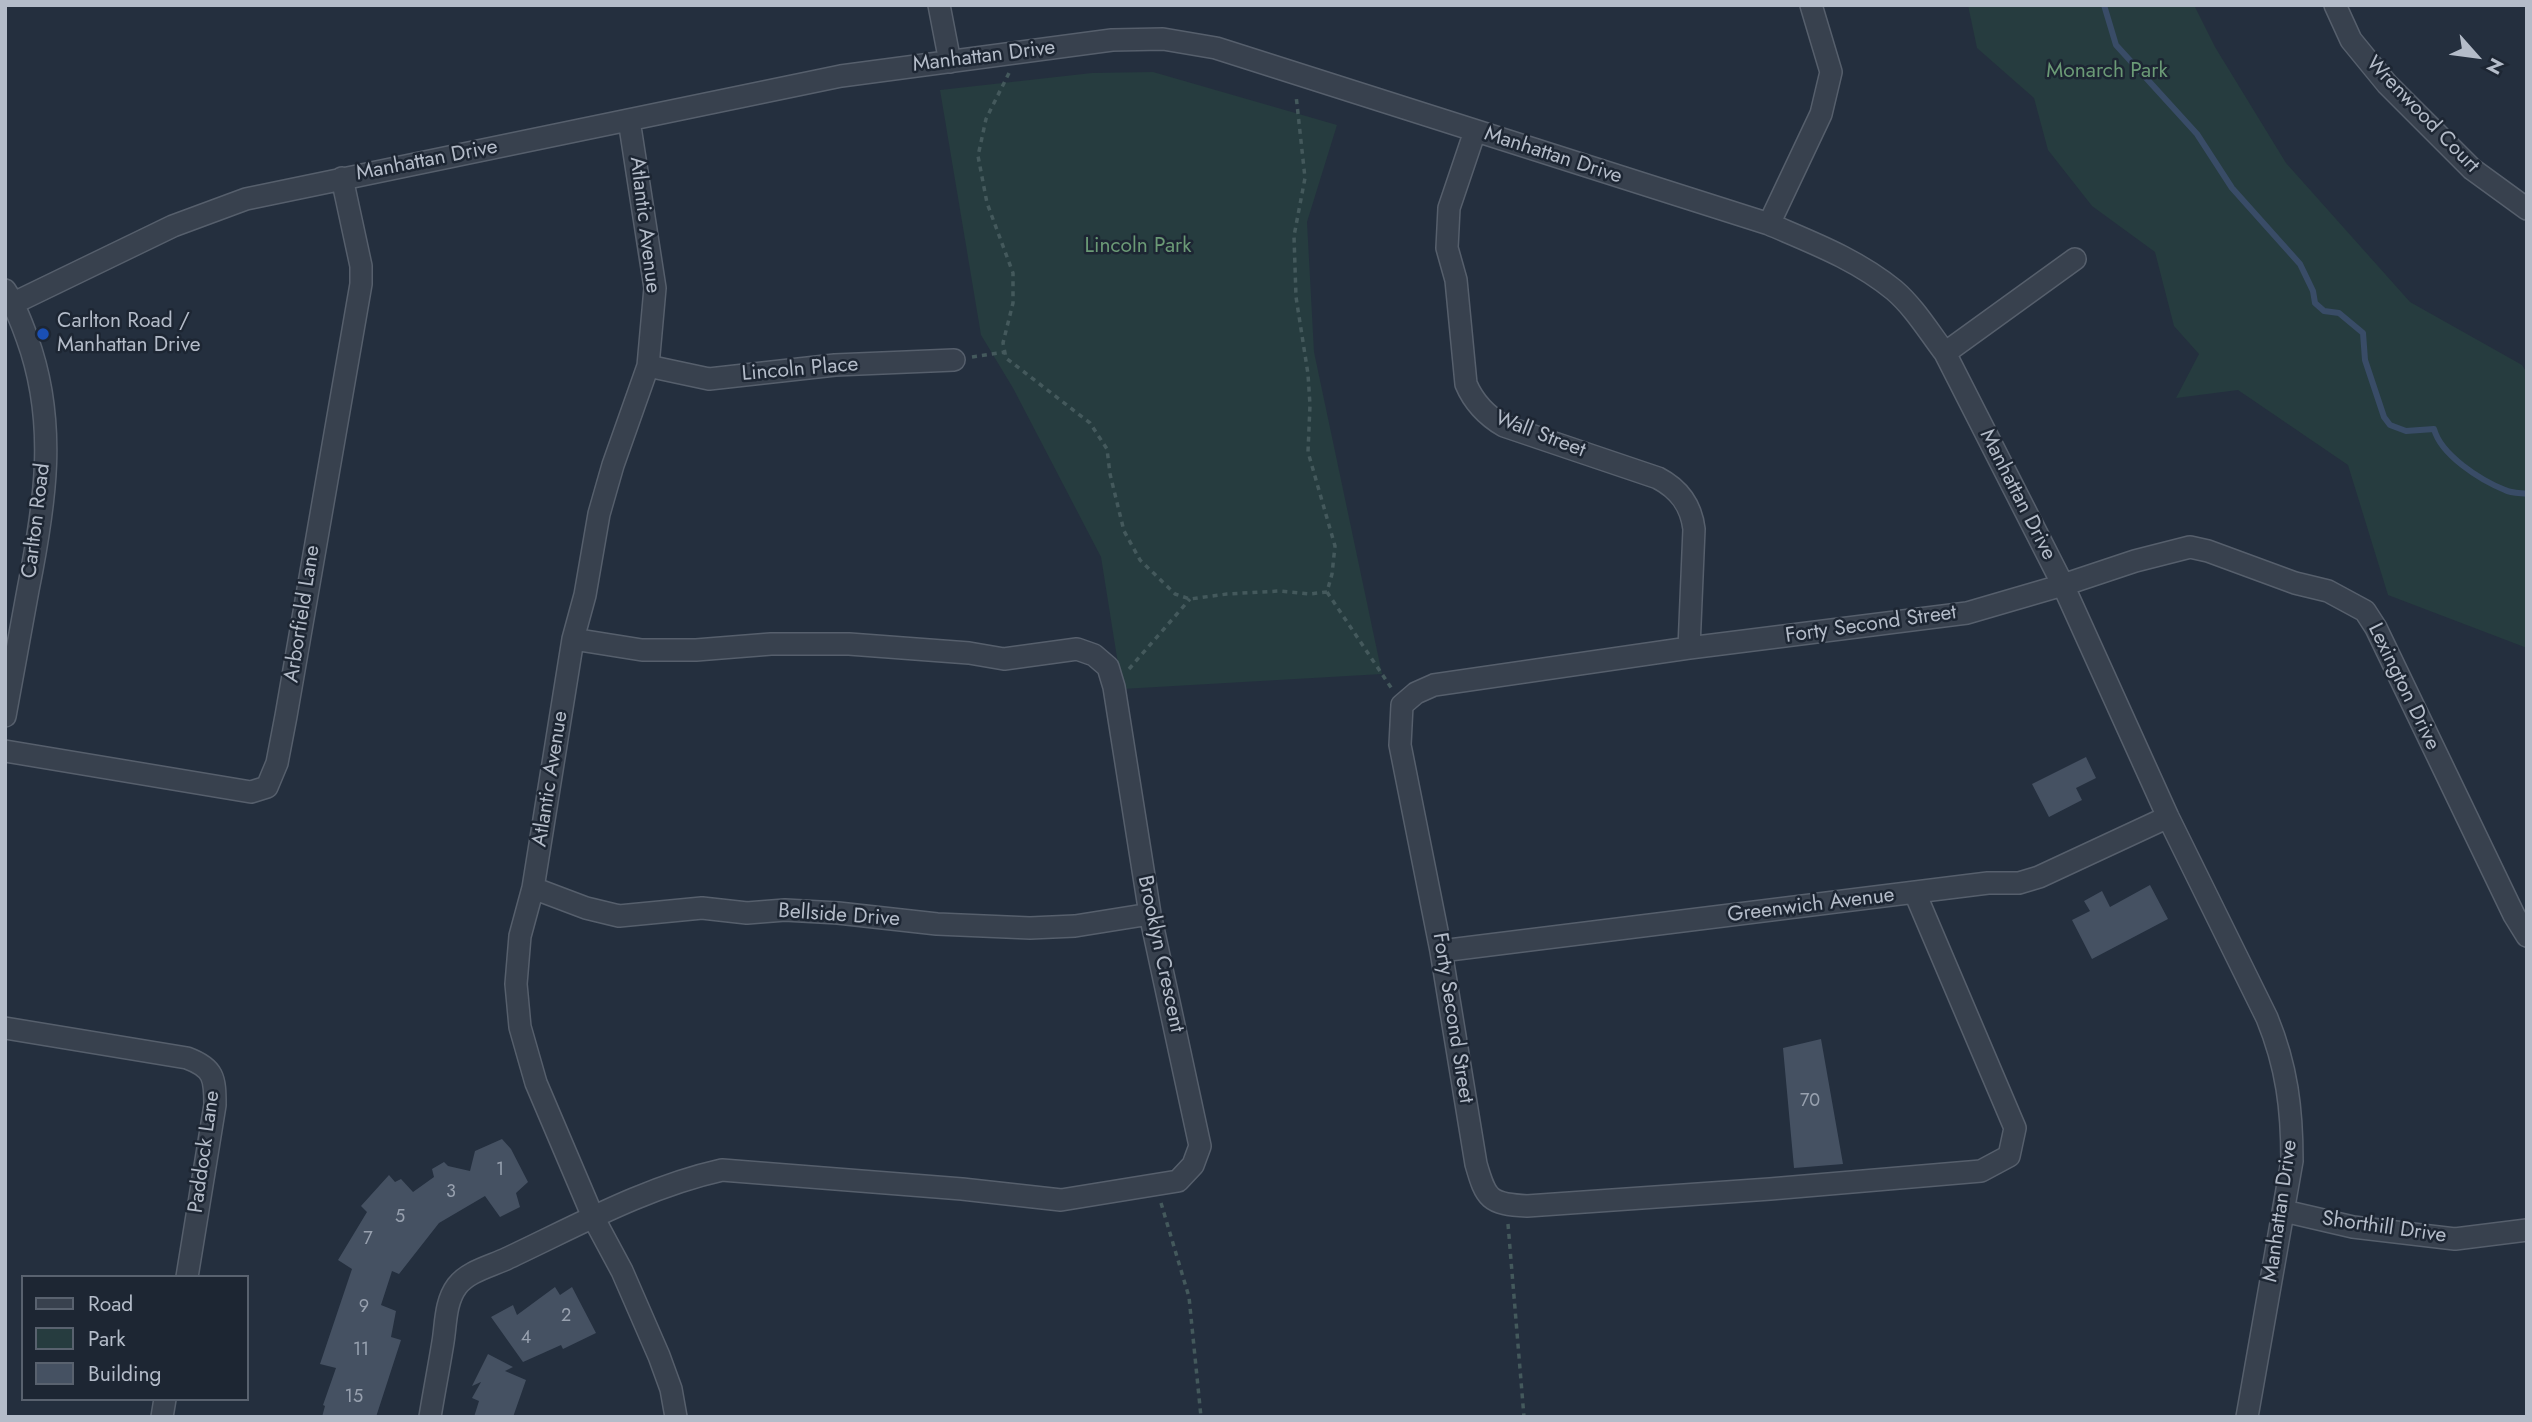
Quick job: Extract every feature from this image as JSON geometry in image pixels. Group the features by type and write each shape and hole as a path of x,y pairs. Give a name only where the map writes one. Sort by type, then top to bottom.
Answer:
{"street":[{"path":"939,5 950,62"},
{"path":"1769,224 1821,114 1831,72 1811,5"},
{"name":"Wrenwood Court","path":"2336,5 2351,40 2387,84 2472,169 2527,209"},
{"name":"Manhattan Drive","path":"10,297 173,226 246,199 841,76 1112,40 1163,39 1216,48 1769,224 1849,258 1895,291 1945,353 2063,585 2168,817 2267,1018 2279,1049 2288,1088 2292,1161 2247,1417"},
{"name":"Atlantic Avenue","path":"629,120 655,288 648,366 613,465 599,514 585,595 573,639 533,888 520,936 516,984 520,1027 536,1083 593,1217 622,1271 659,1356 671,1390 676,1417"},
{"name":"Wall Street","path":"1475,131 1449,208 1447,248 1456,280 1466,384 1488,417 1504,426 1658,478 1671,485 1684,499 1692,514 1694,529 1689,648"},
{"name":"Arborfield Lane","path":"5,751 251,792 267,787 274,774 284,726 360,294 361,266 342,178"},
{"path":"1945,353 2075,259"},
{"name":"Carlton Road","path":"5,716 14,622 39,538 47,464 42,394 33,355 10,297"},
{"name":"Lincoln Place","path":"648,366 709,379 835,365 954,360"},
{"name":"Lexington Drive","path":"2063,585 2134,561 2190,547 2295,583 2328,591 2365,611 2376,628 2508,903 2527,936"},
{"name":"Forty Second Street","path":"1507,1205 1492,1200 1483,1188 1476,1164 1441,951 1400,745 1402,705 1416,692 1434,685 1689,648 1966,613 2063,585"},
{"name":"Brooklyn Crescent","path":"430,1417 450,1297 458,1284 470,1274 496,1265 593,1217 687,1178 722,1170 962,1189 1061,1200 1178,1181 1193,1165 1200,1146 1150,914 1114,687 1108,667 1094,655 1077,649 1004,659 970,653 849,644 771,644 696,650 642,650 573,639"},
{"name":"Greenwich Avenue","path":"1441,951 1988,883 2019,883 2039,877 2168,817"},
{"name":"Bellside Drive","path":"533,888 586,908 619,916 702,908 747,913 785,910 937,924 1030,928 1075,926 1150,914"},
{"path":"1507,1205 1527,1206 1933,1176 1981,1171 2009,1156 2015,1128 1915,893"},
{"name":"Paddock Lane","path":"5,1028 187,1058 204,1064 215,1081 215,1105 187,1275"},
{"name":"Shorthill Drive","path":"2284,1211 2353,1227 2455,1239 2527,1230"}],"path":[{"path":"1017,53 986,119 978,156 987,203 1013,273 1013,303 1003,343 1006,359 1090,424 1107,449 1110,474 1124,531 1140,560 1175,594 1190,599 1279,591 1309,594 1327,592"},
{"path":"1293,72 1305,178 1294,236 1296,297 1308,374 1308,452 1335,546 1327,592 1402,705"},
{"path":"954,360 1005,352"},
{"path":"1114,687 1190,599"},
{"path":"1155,1185 1189,1297 1201,1417"},
{"path":"1507,1205 1524,1417"}],"green space":[{"name":"Monarch Park","path":"1968,5 2194,5 2215,47 2286,163 2410,302 2522,365 2527,373 2527,648 2388,595 2348,465 2238,390 2176,398 2199,354 2174,326 2155,252 2092,206 2048,150 2034,98 1977,48"},
{"name":"Lincoln Park","path":"1153,72 1337,125 1307,222 1314,352 1382,674 1122,689 1101,557 1013,388 981,335 940,90 1092,73"}],"building":[{"path":"2086,757 2096,778 2076,788 2082,800 2049,817 2032,784"},
{"path":"2150,885 2168,919 2092,959 2072,920 2090,911 2084,901 2102,891 2110,907"},
{"path":"1821,1039 1843,1164 1794,1168 1783,1048"},
{"path":"502,1139 511,1149 528,1182 516,1193 520,1207 500,1217 485,1196 439,1223 399,1274 392,1271 381,1305 396,1311 391,1337 401,1340 376,1417 322,1417 323,1405 336,1368 320,1364 352,1269 338,1260 367,1212 361,1206 389,1175 395,1182 401,1179 413,1192 434,1177 432,1169 444,1162 448,1166 470,1171 475,1151"},
{"path":"555,1287 560,1295 572,1287 596,1333 563,1349 561,1345 523,1362 491,1317 513,1305 517,1315"},
{"path":"488,1354 513,1367 505,1371 526,1380 513,1417 474,1417 479,1401 472,1398 481,1382 472,1386"}],"waterway":[{"path":"2104,5 2116,45 2197,134 2232,188 2300,264 2313,291 2315,303 2324,311 2339,313 2363,333 2365,360 2384,417 2390,425 2406,431 2434,429 2445,448 2473,473 2507,491 2527,494"}],"place":[{"name":"Carlton Road / Manhattan Drive","path":"43,334"}]}
